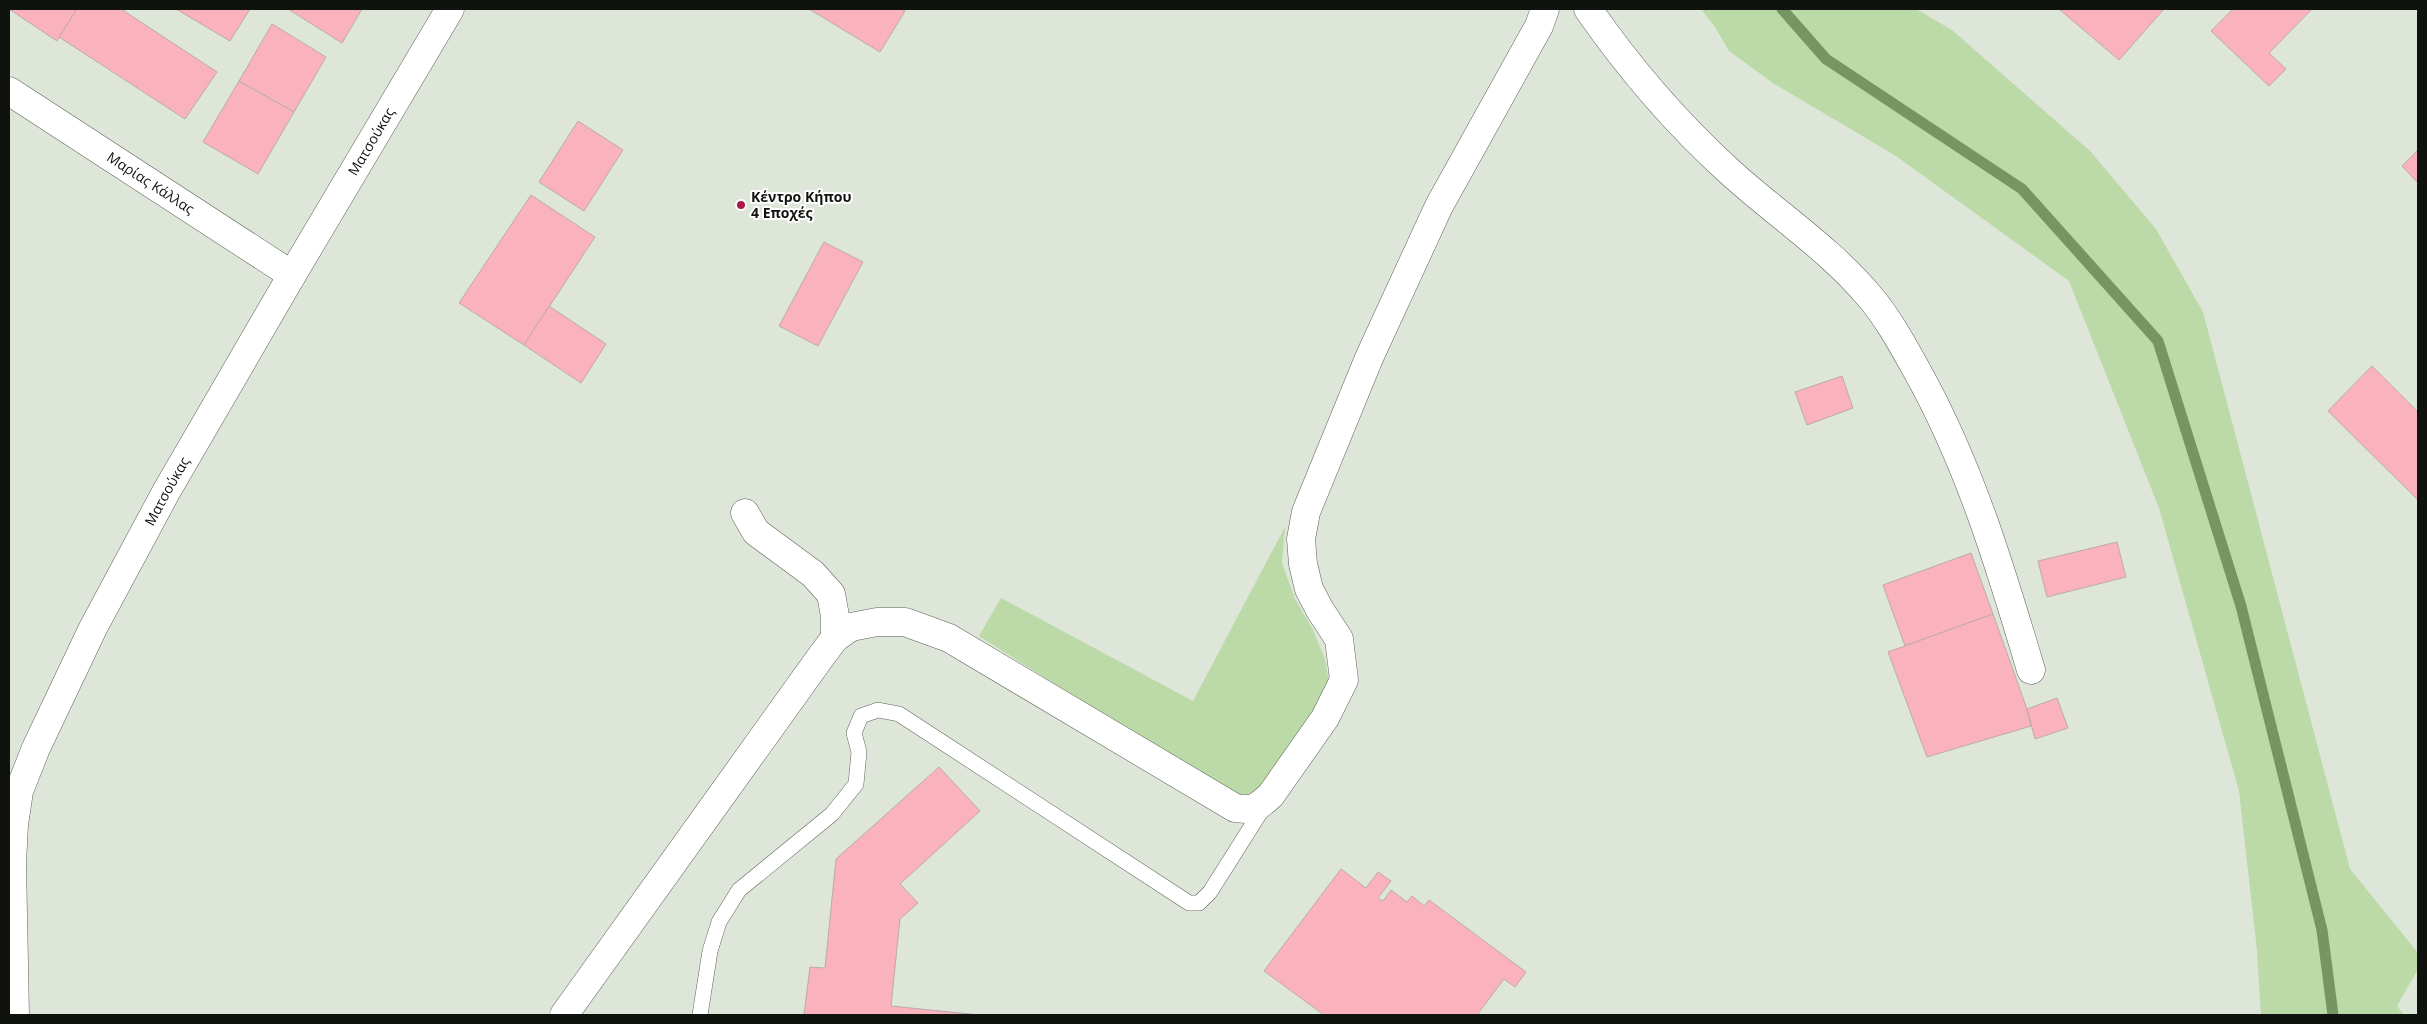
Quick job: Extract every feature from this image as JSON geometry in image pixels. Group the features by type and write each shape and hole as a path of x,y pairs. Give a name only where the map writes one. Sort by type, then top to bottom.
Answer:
{"street":[{"name":"Ματσούκας","path":"15,1015 12,809 36,748 97,620 166,492 450,9"},
{"path":"564,1015 835,638 851,627 877,622 905,622 949,638 1235,808 1248,810 1260,806 1270,795 1325,718 1344,680 1339,639 1320,610 1309,588 1303,564 1301,539 1306,512 1369,358 1438,206 1539,26 1545,9"},
{"path":"1588,9 1618,51 1693,137 1850,274 1886,318 1929,392 1952,438 1998,558 2032,670"},
{"name":"Μαρίας Κάλλας","path":"9,91 292,275"},
{"path":"745,513 756,532 813,574 831,594 835,616 835,638"}],"lane":[{"path":"700,1015 710,951 719,922 738,890 832,814 856,784 860,752 854,733 861,716 878,710 899,714 1189,903 1199,903 1210,892 1270,795"}],"green space":[{"path":"1701,9 1916,9 1952,30 2090,151 2156,229 2203,312 2350,869 2418,953 2418,969 2397,1006 2404,1015 2261,1015 2257,950 2239,791 2159,508 2069,281 1896,156 1773,83 1729,51 1715,27"},
{"path":"1285,527 1282,563 1295,599 1313,630 1325,659 1329,683 1314,711 1260,789 1252,792 1240,794 1227,793 979,636 1001,598 1193,701"}],"building":[{"path":"9,9 77,9 57,41"},
{"path":"77,9 121,9 217,72 185,119 59,37"},
{"path":"176,9 250,9 230,41"},
{"path":"288,9 362,9 342,43"},
{"path":"809,9 901,9 905,11 880,52"},
{"path":"2059,9 2164,9 2119,60"},
{"path":"2233,9 2312,9 2269,53 2286,69 2269,86 2211,31"},
{"path":"272,24 326,57 294,112 239,81"},
{"path":"239,81 294,112 258,174 203,142"},
{"path":"578,121 623,150 584,211 539,182"},
{"path":"2418,150 2418,183 2402,166"},
{"path":"531,195 595,237 524,345 459,303"},
{"path":"824,242 863,262 818,346 779,326"},
{"path":"549,306 606,344 581,383 524,345"},
{"path":"2372,366 2418,412 2418,500 2328,411"},
{"path":"1842,376 1853,408 1807,425 1795,392"},
{"path":"2117,542 2126,577 2047,597 2038,561"},
{"path":"1971,553 1993,614 1905,646 1883,585"},
{"path":"1993,614 2027,709 2031,726 1927,757 1888,652"},
{"path":"2057,698 2068,728 2035,739 2027,709"},
{"path":"939,767 980,811 900,884 918,903 900,919 891,1006 980,1015 804,1015 810,967 825,968 836,859"},
{"path":"1341,869 1366,888 1378,872 1391,881 1378,898 1383,901 1391,890 1407,902 1412,896 1424,906 1429,900 1526,972 1515,987 1504,979 1477,1015 1324,1015 1264,971"}],"waterway":[{"path":"1782,9 1826,59 2022,189 2158,341 2241,606 2322,930 2333,1015"}],"place":[{"name":"Κέντρο Κήπου 4 Εποχές","path":"741,205"}]}
